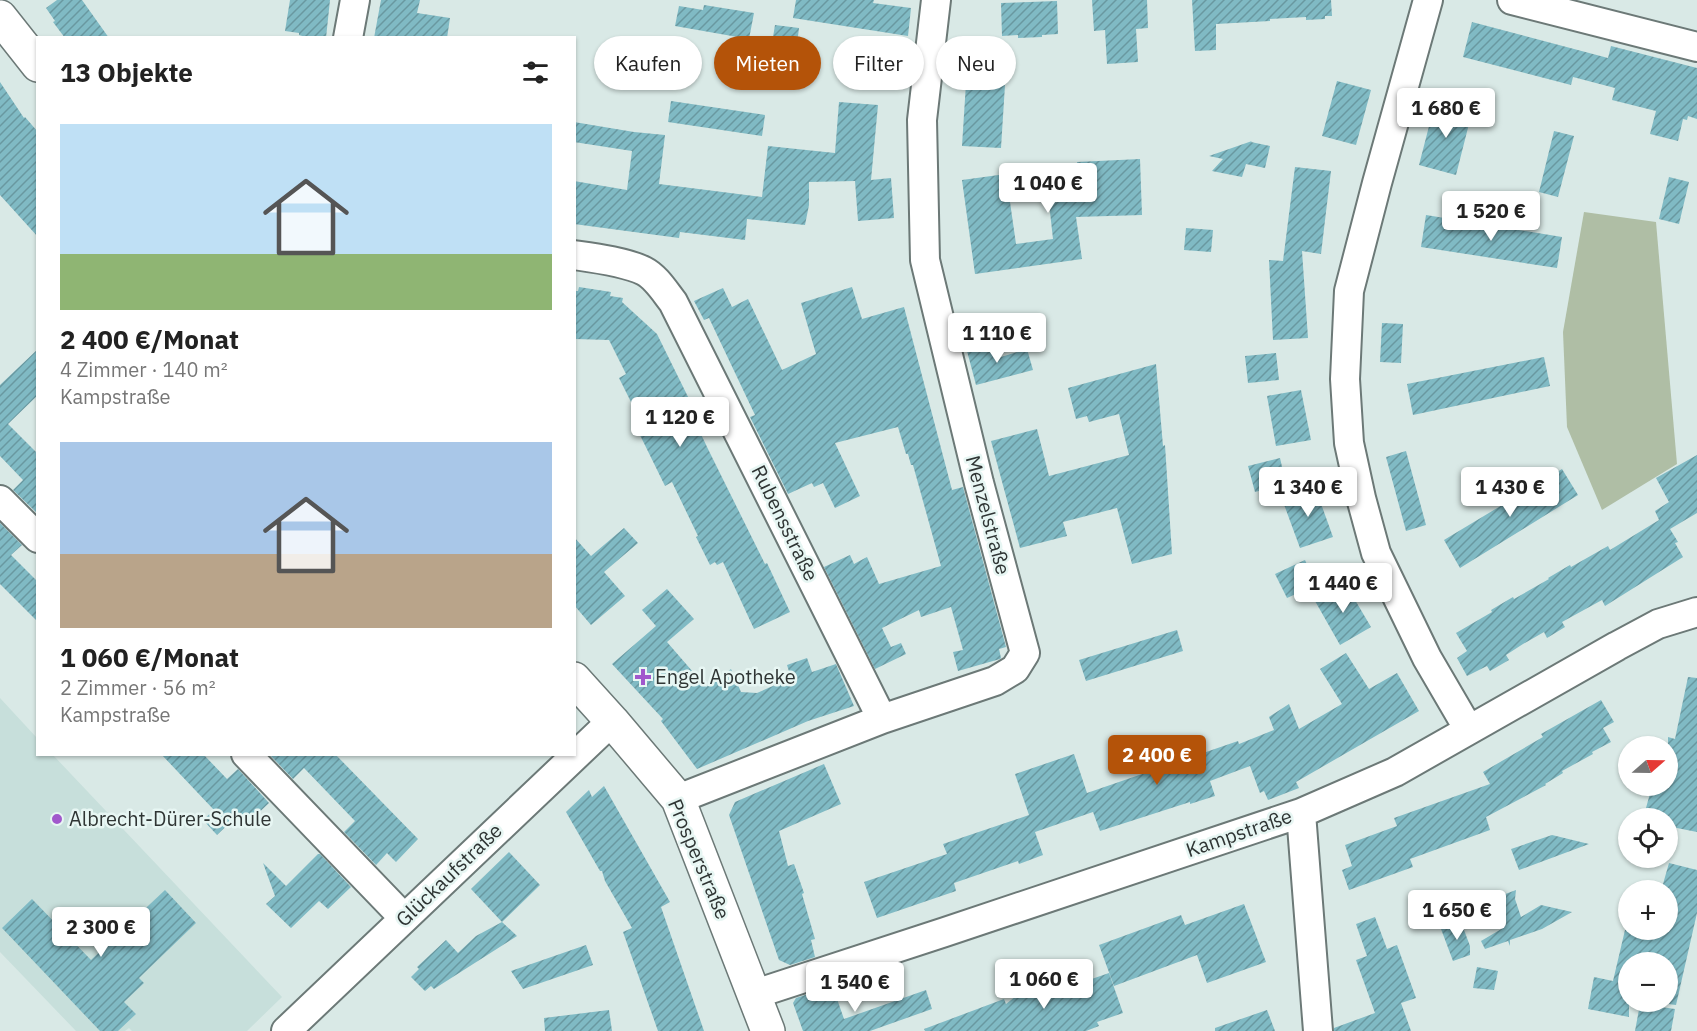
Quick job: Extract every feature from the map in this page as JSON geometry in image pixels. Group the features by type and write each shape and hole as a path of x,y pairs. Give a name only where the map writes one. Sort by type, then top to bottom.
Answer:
{"main road":[{"path":"0,17 36,62"},
{"name":"Prosperstraße","path":"576,681 678,799 768,1031"}],"street":[{"path":"348,36 355,0"},
{"name":"Menzelstraße","path":"678,799 882,719 995,681 1015,669 1026,653 979,483 925,260 922,120 936,0"},
{"path":"1428,0 1349,291 1345,379 1349,443 1376,553 1427,658 1469,730"},
{"path":"1512,0 1697,47"},
{"name":"Rubensstraße","path":"576,255 612,261 645,271 674,302 882,719"},
{"path":"0,500 36,536"},
{"name":"Kampstraße","path":"755,994 1301,813 1395,772 1658,624 1697,612"},
{"name":"Glückaufstraße","path":"576,755 612,721"},
{"path":"248,756 404,918"},
{"name":"Glückaufstraße","path":"286,1031 575,756"},
{"path":"1301,813 1318,1031"}],"shaded area":[{"name":"Albrecht-Dürer-Schule","path":"0,698 36,737 36,756 54,756 282,997 247,1031 132,1031 129,1028 125,1031 76,1031 0,952"}],"green space":[{"path":"1584,212 1656,222 1677,464 1602,510 1567,427 1563,332"}],"building":[{"path":"57,0 82,0 108,36 64,36 46,8"},
{"path":"290,0 330,0 326,36 302,36 299,33 285,31"},
{"path":"381,0 420,0 417,13 450,18 447,36 374,36"},
{"path":"796,0 874,0 873,3 911,8 908,36 793,18"},
{"path":"1092,0 1147,0 1148,28 1136,29 1138,62 1107,64 1105,30 1094,31"},
{"path":"1192,0 1331,0 1332,16 1325,16 1325,19 1306,20 1306,17 1216,24 1216,50 1195,51"},
{"path":"1057,1 1058,34 1018,38 1018,35 1002,36 1001,3"},
{"path":"704,5 754,13 750,36 732,36 675,26 679,6 703,10"},
{"path":"1472,22 1608,58 1611,46 1697,68 1697,119 1688,116 1687,120 1683,119 1678,141 1650,134 1656,111 1612,100 1615,88 1573,77 1571,85 1463,57"},
{"path":"775,25 799,28 798,36 773,36"},
{"path":"1337,81 1371,90 1356,145 1322,136"},
{"path":"0,82 24,118 36,130 36,235 0,195"},
{"path":"966,90 1005,90 1001,148 962,146"},
{"path":"671,101 765,115 762,136 668,122"},
{"path":"839,102 878,105 871,180 891,178 894,218 858,221 855,181 809,182 809,205 805,225 747,219 745,240 680,232 679,238 576,224 576,181 627,190 632,151 576,142 576,122 665,135 659,184 762,197 768,146 835,153"},
{"path":"1435,103 1472,112 1456,175 1419,165"},
{"path":"1554,131 1574,136 1558,197 1539,192"},
{"path":"1252,141 1270,146 1265,168 1246,164 1242,177 1212,171 1223,159 1209,156"},
{"path":"1140,159 1142,215 1076,217 1082,259 975,274 962,180 1006,174 1016,244 1053,239 1049,203 1067,201 1065,166 1077,165 1077,162"},
{"path":"1295,167 1331,171 1321,254 1302,251 1308,338 1273,340 1269,260 1283,261"},
{"path":"1669,177 1689,182 1679,224 1659,219"},
{"path":"1426,215 1562,237 1557,268 1421,247"},
{"path":"1186,228 1213,230 1211,252 1184,250"},
{"path":"579,287 611,292 610,296 623,298 622,302 657,334 693,407 689,409 708,449 790,612 754,629 723,562 710,565 672,482 665,486 638,431 644,428 619,378 626,374 609,340 576,339 576,291"},
{"path":"852,287 862,319 904,307 952,490 963,487 1006,647 999,649 1000,659 958,671 953,652 963,650 951,607 921,617 919,610 882,628 891,647 901,643 906,654 875,669 824,567 850,555 854,564 867,557 879,584 941,566 913,465 906,454 898,427 835,443 860,496 835,508 823,483 814,487 812,483 788,494 750,417 755,415 709,318 704,320 694,301 723,288 732,307 748,299 782,370 816,354 801,303"},
{"path":"1382,323 1403,324 1401,363 1380,362"},
{"path":"997,343 1001,357 1027,349 1033,370 976,385 967,351"},
{"path":"36,351 36,397 8,424 36,452 36,512 13,490 23,480 0,456 0,385"},
{"path":"1276,353 1279,380 1248,383 1245,356"},
{"path":"1544,357 1550,386 1413,415 1407,384"},
{"path":"1156,364 1163,446 1165,445 1172,554 1132,564 1117,508 1063,522 1067,536 1020,548 991,441 1037,429 1049,476 1129,455 1119,414 1089,422 1087,416 1076,419 1068,388"},
{"path":"1301,390 1311,440 1276,446 1267,396"},
{"path":"1406,451 1426,525 1406,531 1386,457"},
{"path":"1697,455 1697,513 1670,529 1683,557 1605,606 1602,600 1562,622 1565,627 1547,638 1544,632 1523,644 1506,655 1509,660 1490,671 1487,666 1467,676 1457,658 1467,651 1456,633 1492,612 1491,610 1513,597 1514,599 1570,565 1571,567 1608,546 1610,550 1659,520 1655,511 1669,502 1656,478"},
{"path":"1280,458 1286,484 1255,492 1248,466"},
{"path":"1562,469 1578,495 1460,568 1444,540"},
{"path":"1315,487 1333,537 1300,548 1282,499"},
{"path":"0,523 22,545 11,555 36,580 36,620 0,584"},
{"path":"624,528 638,543 604,572 625,596 591,625 576,607 576,539 591,556"},
{"path":"1305,560 1316,585 1287,598 1275,574"},
{"path":"1345,583 1371,627 1340,645 1315,601"},
{"path":"667,589 694,619 667,642 706,687 731,669 741,692 757,693 791,678 787,665 807,658 812,672 836,664 854,706 808,721 697,769 661,721 663,719 612,664 656,626 642,610"},
{"path":"1177,630 1183,651 1086,681 1079,660"},
{"path":"1346,653 1369,689 1397,673 1419,711 1296,782 1299,788 1268,800 1264,791 1260,793 1250,766 1210,781 1215,796 1100,831 1093,812 1035,832 1043,855 954,883 956,891 877,918 864,882 947,854 943,844 1029,815 1015,774 1074,754 1087,793 1238,741 1239,744 1274,730 1269,717 1289,704 1299,729 1342,704 1320,669"},
{"path":"1688,677 1697,678 1697,832 1678,828 1678,808 1646,808 1649,796 1678,796 1678,736 1676,736"},
{"path":"1601,700 1614,722 1603,728 1611,742 1562,771 1563,773 1546,785 1486,817 1490,830 1410,859 1413,867 1349,890 1342,870 1352,866 1345,845 1397,826 1394,818 1490,784 1483,772 1543,737 1541,734"},
{"path":"163,756 205,756 227,779 238,769 269,803 247,824 238,815 217,835 203,820 214,810"},
{"path":"271,756 337,756 418,839 396,862 387,853 376,865 344,832 355,821 304,768 293,779"},
{"path":"824,764 841,804 779,831 788,866 794,864 804,893 802,894 815,939 811,940 815,957 790,965 779,960 729,815 735,802"},
{"path":"604,786 670,902 661,907 704,1031 658,1031 623,932 632,928 605,881 602,871 566,812 589,790 592,797"},
{"path":"1552,835 1589,844 1519,870 1511,849"},
{"path":"509,852 540,885 502,922 471,889"},
{"path":"318,854 351,887 328,909 319,901 291,928 266,904 275,896 263,863 286,886"},
{"path":"1678,865 1697,870 1697,913 1678,996 1678,952 1620,952 1623,940 1678,940 1678,880 1664,880 1668,868 1678,868"},
{"path":"165,890 196,923 139,978 144,983 124,1002 136,1014 118,1031 100,1031 2,928 32,899 91,960"},
{"path":"1516,890 1515,899 1521,917 1541,905 1572,912 1542,929 1510,940 1510,946 1508,941 1485,949 1481,941 1503,928 1491,894 1500,896"},
{"path":"1244,904 1266,962 1207,983 1197,955 1114,986 1099,945 1181,915 1185,925"},
{"path":"1375,917 1387,949 1397,945 1416,998 1401,1003 1411,1031 1334,1031 1334,1028 1375,1013 1356,960 1367,956 1356,924"},
{"path":"502,922 517,936 434,989 431,986 425,991 411,977 419,969 417,967 446,940 458,953 476,936"},
{"path":"1461,922 1470,946 1470,955 1453,961 1441,929"},
{"path":"586,945 593,965 523,989 511,971"},
{"path":"1618,960 1618,1012 1629,1012 1629,1017 1588,1009 1594,977 1613,981"},
{"path":"1477,967 1498,971 1494,990 1473,988"},
{"path":"1109,973 1123,1013 1097,1022 1099,1026 1086,1031 925,1031 924,1029 1004,999 1006,1004 1025,989 1027,994 1051,985 1054,992"},
{"path":"827,988 831,998 836,996 844,1019 926,990 932,1009 870,1031 803,1031 793,1003 796,998"},
{"path":"609,1010 612,1031 545,1031 544,1018"},
{"path":"1267,1010 1275,1031 1215,1031 1215,1028"},
{"path":"1639,1012 1674,1012 1671,1031 1635,1031"}],"place":[{"name":"Engel Apotheke","path":"643,677"},
{"name":"Albrecht-Dürer-Schule","path":"57,819"}]}
